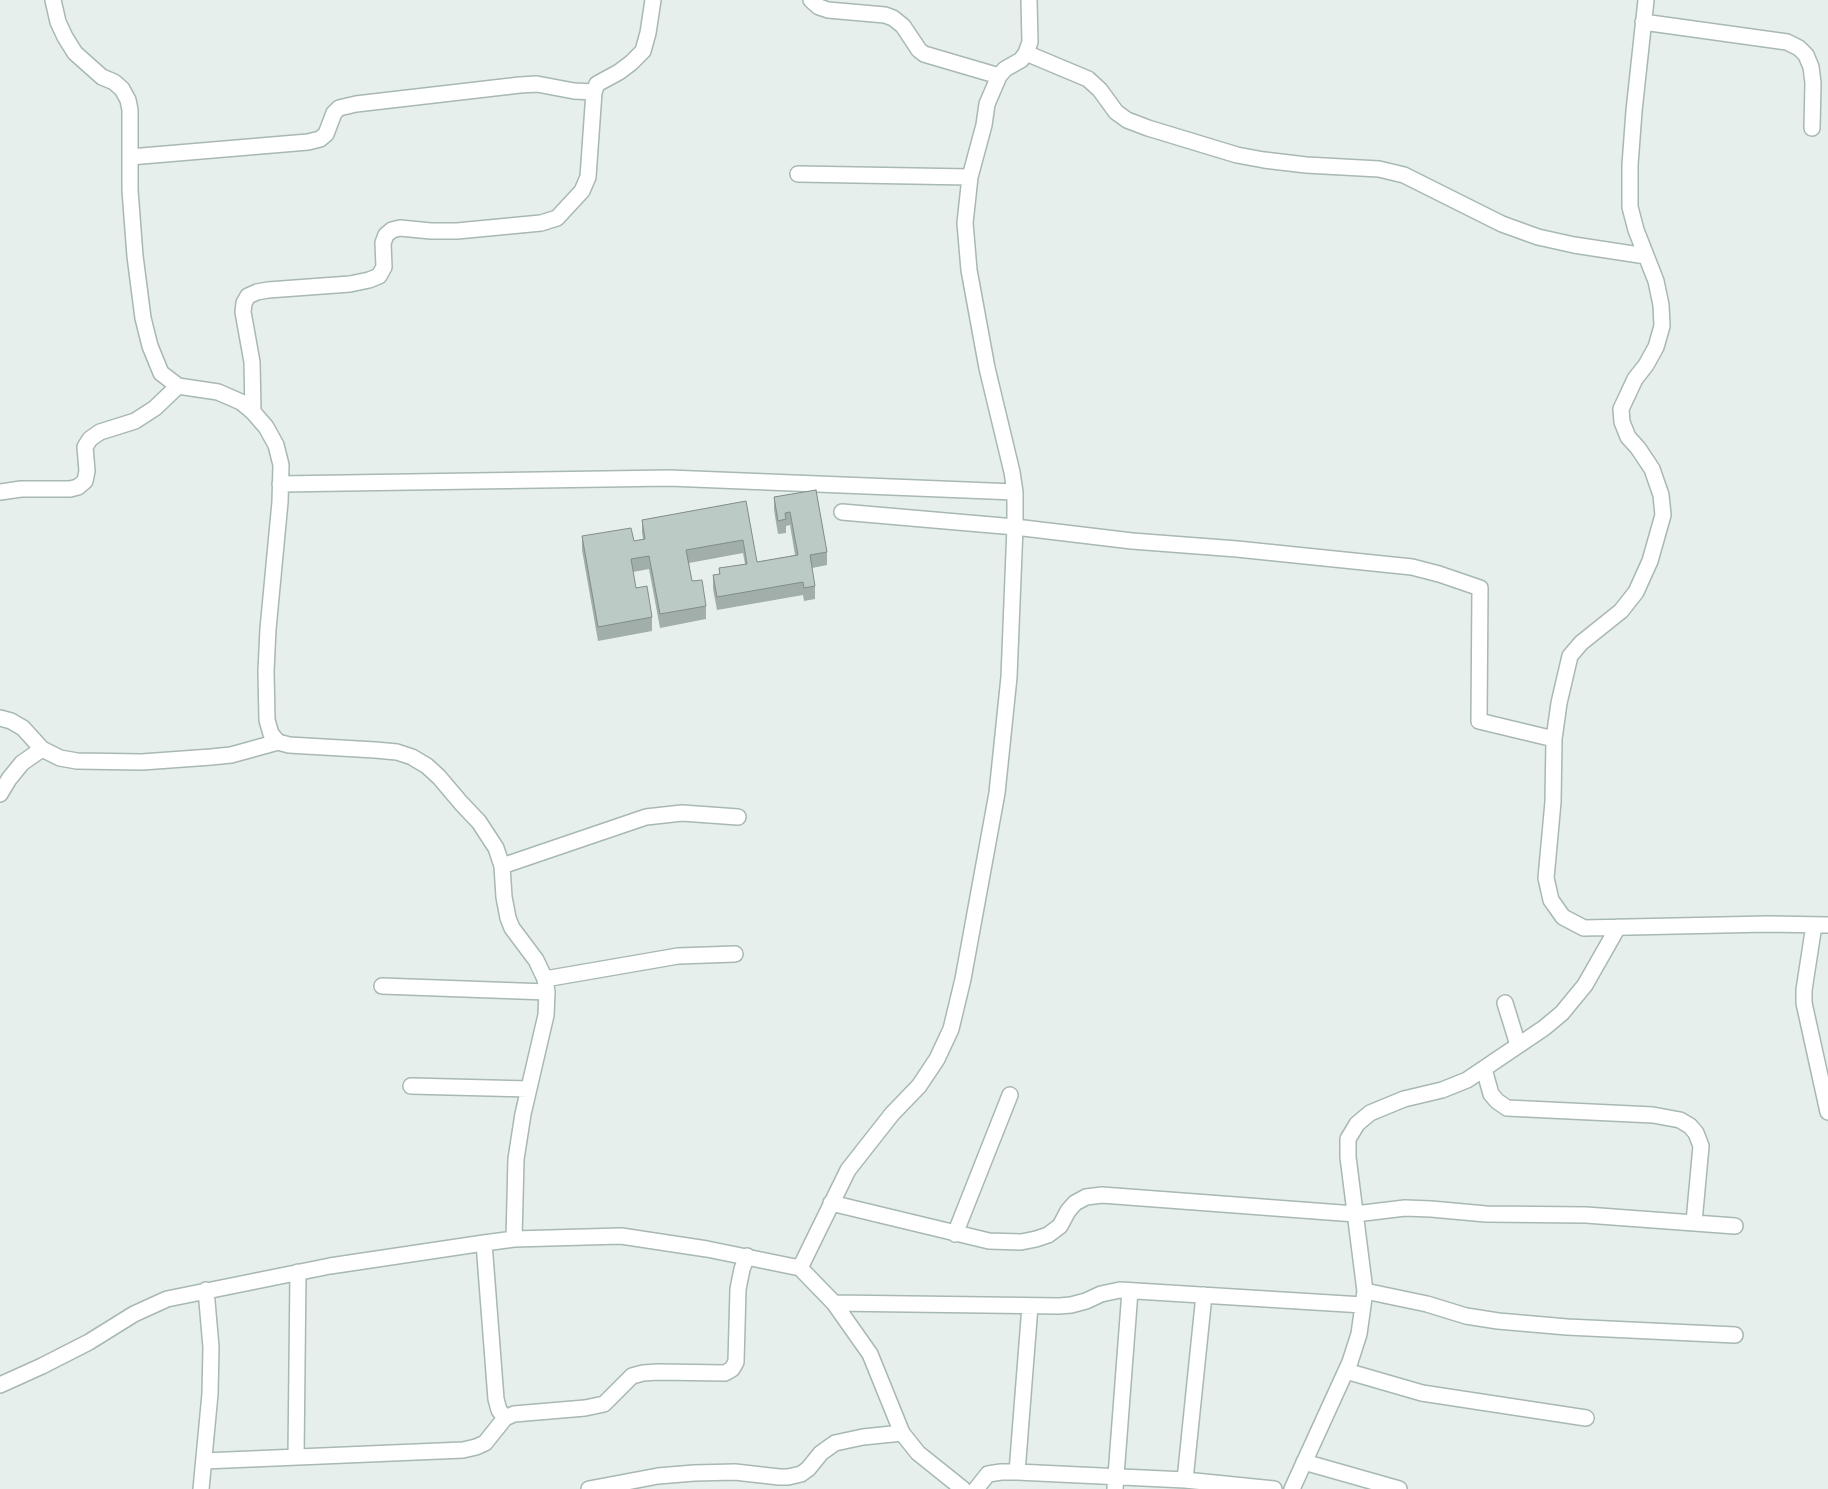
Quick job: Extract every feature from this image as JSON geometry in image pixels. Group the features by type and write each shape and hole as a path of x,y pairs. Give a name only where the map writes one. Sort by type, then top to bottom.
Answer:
{"street":[{"path":"53,0 64,37 75,53 102,77 122,88 128,100 130,110 130,190 135,256 143,318 150,346 161,374 178,386 218,392 241,402 266,427 276,445 281,465 266,671 267,720 271,734 278,742"},
{"path":"253,412 252,362 243,312 244,303 248,296 268,290 350,284 379,276 384,267 383,243 386,235 392,230 400,228 457,231 541,223 557,218 582,191 588,177 594,92 597,84 631,64 643,51 653,0"},
{"path":"811,0 819,7 828,10 885,15 894,18 904,26 919,50 924,54 998,76"},
{"path":"800,1268 830,1203 848,1170 892,1114 919,1086 937,1058 951,1029 963,979 997,793 1009,677 1015,527 1014,492 1012,472 987,368 969,270 964,223 970,177 984,125 986,104 998,76 1005,69 1021,60 1026,53 1030,42 1030,0"},
{"path":"1646,0 1642,22 1633,120 1630,207 1636,230 1656,281 1661,305 1662,326 1656,347 1646,365 1635,379 1620,409 1622,422 1628,437 1652,469 1661,495 1663,515 1650,561 1636,592 1621,611 1581,643 1570,656 1554,739 1553,802 1546,878 1551,900 1563,917 1584,928 1766,924 1821,925 1804,990 1804,1003 1822,1092 1828,1112"},
{"path":"1642,22 1787,42 1799,48 1806,55 1811,67 1813,83 1812,128"},
{"path":"1026,53 1088,79 1100,90 1116,112 1126,120 1148,128 1246,156 1306,165 1379,169 1404,175 1502,224 1538,237 1574,245 1646,256"},
{"path":"130,157 308,142 320,139 326,134 334,113 339,108 356,104 537,84 574,91 594,92"},
{"path":"798,174 970,177"},
{"path":"0,492 21,489 70,490 78,487 85,481 87,470 85,447 90,440 100,432 135,421 155,408 178,386"},
{"path":"280,484 669,478 1014,492"},
{"path":"842,512 1015,527 1132,541 1237,549 1412,567 1439,574 1480,588 1479,721 1554,739"},
{"path":"0,718 11,721 23,728 42,749 60,758 142,762 231,755 278,742 309,747 355,748 390,752 412,757 427,766 439,777 460,803 479,822 496,848 502,866 504,897 508,918 512,928 536,960 546,986 546,1015 529,1089 516,1159 514,1239"},
{"path":"0,794 22,763 42,749"},
{"path":"502,866 646,817 682,813 738,817"},
{"path":"1292,1489 1346,1371 1359,1334 1364,1298 1348,1158 1348,1139 1357,1124 1370,1113 1404,1099 1442,1090 1467,1080 1544,1028 1562,1013 1585,985 1618,927"},
{"path":"382,986 546,986 678,956 734,954"},
{"path":"1505,1003 1518,1045"},
{"path":"1484,1069 1492,1094 1497,1101 1507,1108 1654,1116 1680,1120 1690,1126 1696,1133 1700,1146 1694,1222"},
{"path":"411,1086 529,1089"},
{"path":"955,1234 1010,1095"},
{"path":"830,1203 989,1241 1021,1242 1036,1240 1048,1235 1060,1226 1075,1203 1086,1197 1102,1195 1355,1214 1405,1208 1430,1208 1486,1214 1586,1215 1735,1226"},
{"path":"0,1386 89,1342 134,1314 167,1299 298,1272 484,1243 514,1239 621,1236 708,1249 800,1268 834,1303 870,1354 902,1433 918,1453 963,1489"},
{"path":"484,1243 496,1399 499,1410 505,1418"},
{"path":"204,1461 476,1448 485,1443 505,1418 514,1414 596,1407 604,1404 632,1376 643,1373 725,1373 732,1369 736,1362 738,1289 747,1256"},
{"path":"296,1457 298,1272"},
{"path":"201,1489 210,1394 211,1347 206,1290"},
{"path":"834,1303 1071,1305 1110,1292 1130,1291 1204,1295 1364,1298 1427,1304 1466,1316 1498,1321 1566,1327 1735,1335"},
{"path":"1115,1482 1130,1291"},
{"path":"1185,1480 1204,1295"},
{"path":"1017,1472 1030,1306"},
{"path":"1346,1371 1422,1393 1586,1418"},
{"path":"589,1489 658,1476 694,1473 734,1472 788,1477 801,1474 808,1469 821,1453 835,1443 863,1437 902,1433"},
{"path":"1304,1462 1399,1489"},
{"path":"976,1489 988,1474 1017,1472 1115,1482 1185,1480 1274,1489"}],"building":[{"path":"816,490 827,552 810,555 815,586 804,588 803,582 717,597 713,575 720,574 719,568 747,564 743,540 686,550 692,581 702,580 706,606 660,614 649,556 631,559 636,588 647,586 652,617 598,627 582,536 631,528 634,541 645,539 642,520 746,501 757,562 798,555 790,512 785,513 786,519 778,521 774,497"}]}
